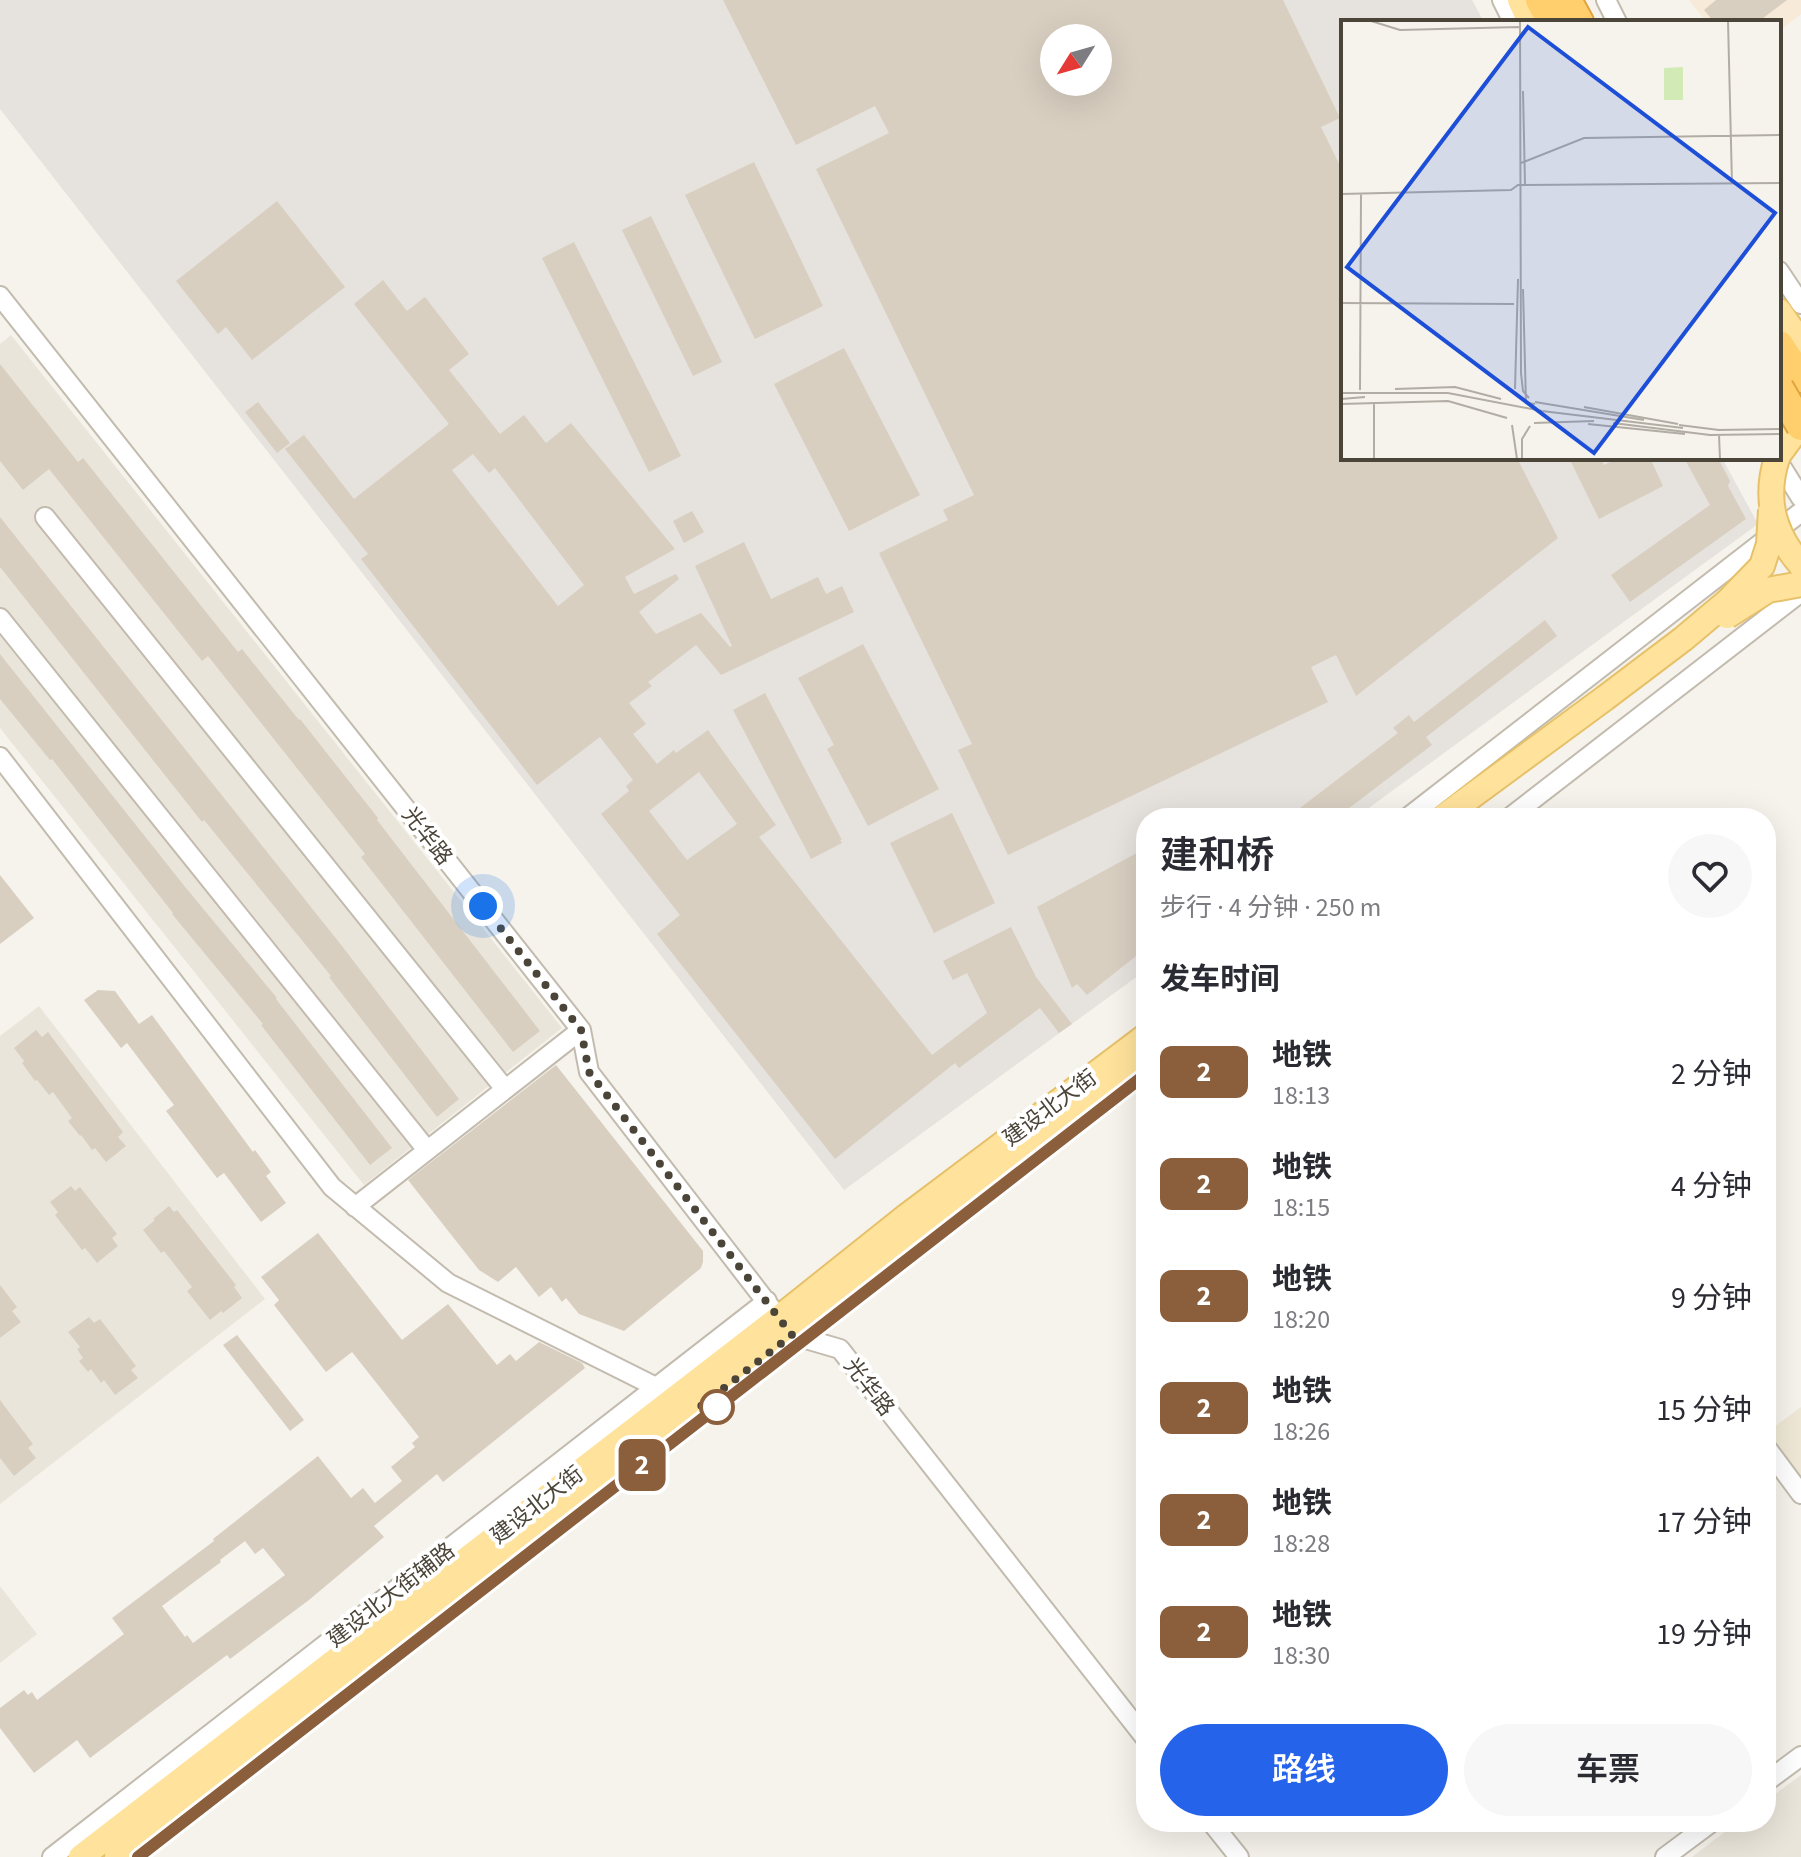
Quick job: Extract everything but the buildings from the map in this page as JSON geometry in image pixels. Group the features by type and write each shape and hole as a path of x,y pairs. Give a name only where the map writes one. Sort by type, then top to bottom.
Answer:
{"highway":[{"path":"1540,0 1551,20"},
{"path":"1567,0 1578,20"},
{"path":"1781,348 1801,378"},
{"path":"1781,391 1801,425"}],"main road":[{"path":"1520,0 1529,20"},
{"path":"1582,0 1593,20"},
{"path":"1781,314 1801,343"},
{"path":"1781,397 1791,395 1801,385"},
{"path":"1781,452 1801,425"},
{"path":"1476,808 1727,602 1762,566 1769,544 1771,481 1776,460"},
{"path":"1771,510 1787,549 1801,565"},
{"path":"1456,808 1736,609 1768,590 1801,584"},
{"name":"建设北大街","path":"81,1857 667,1392 779,1318 907,1216 1136,1044"},
{"path":"117,1857 779,1318 1136,1067"}],"street":[{"path":"1502,0 1512,20"},
{"path":"1606,0 1616,20"},
{"path":"1781,274 1801,304"},
{"name":"光华路","path":"0,296 6,317 581,1030 589,1072 779,1318 840,1349 1136,1726"},
{"path":"1777,460 1801,498"},
{"path":"1420,808 1801,512"},
{"path":"45,517 505,1089"},
{"path":"1522,808 1801,592"},
{"path":"0,618 427,1150"},
{"path":"0,757 332,1187 448,1283 667,1392"},
{"path":"355,1207 581,1030"},
{"name":"建设北大街辅路","path":"52,1857 667,1392"},
{"path":"1776,1460 1801,1494"},
{"path":"1776,1775 1801,1756"},
{"path":"1219,1832 1239,1857"},
{"path":"1665,1857 1699,1832"}],"shaded area":[{"path":"0,0 1472,0 1483,20 1341,20 1341,460 1723,460 1758,524 1369,808 1136,808 1136,977 844,1190 0,109"},
{"path":"1689,0 1801,0 1801,14 1781,29 1781,20 1704,20"},
{"path":"11,335 562,1028 364,1185 0,728 0,344"},
{"path":"39,1006 265,1299 0,1504 0,1036"},
{"path":"1801,1407 1801,1481 1776,1448 1776,1426"},
{"path":"0,1586 37,1634 0,1663"},
{"path":"1801,1775 1801,1857 1692,1857 1725,1832 1776,1832 1776,1794"}],"metro line":[{"name":"2","path":"138,1857 1136,1082"}],"route":[{"path":"483,906 581,1030 589,1072 792,1335 701,1406 717,1407"}]}
